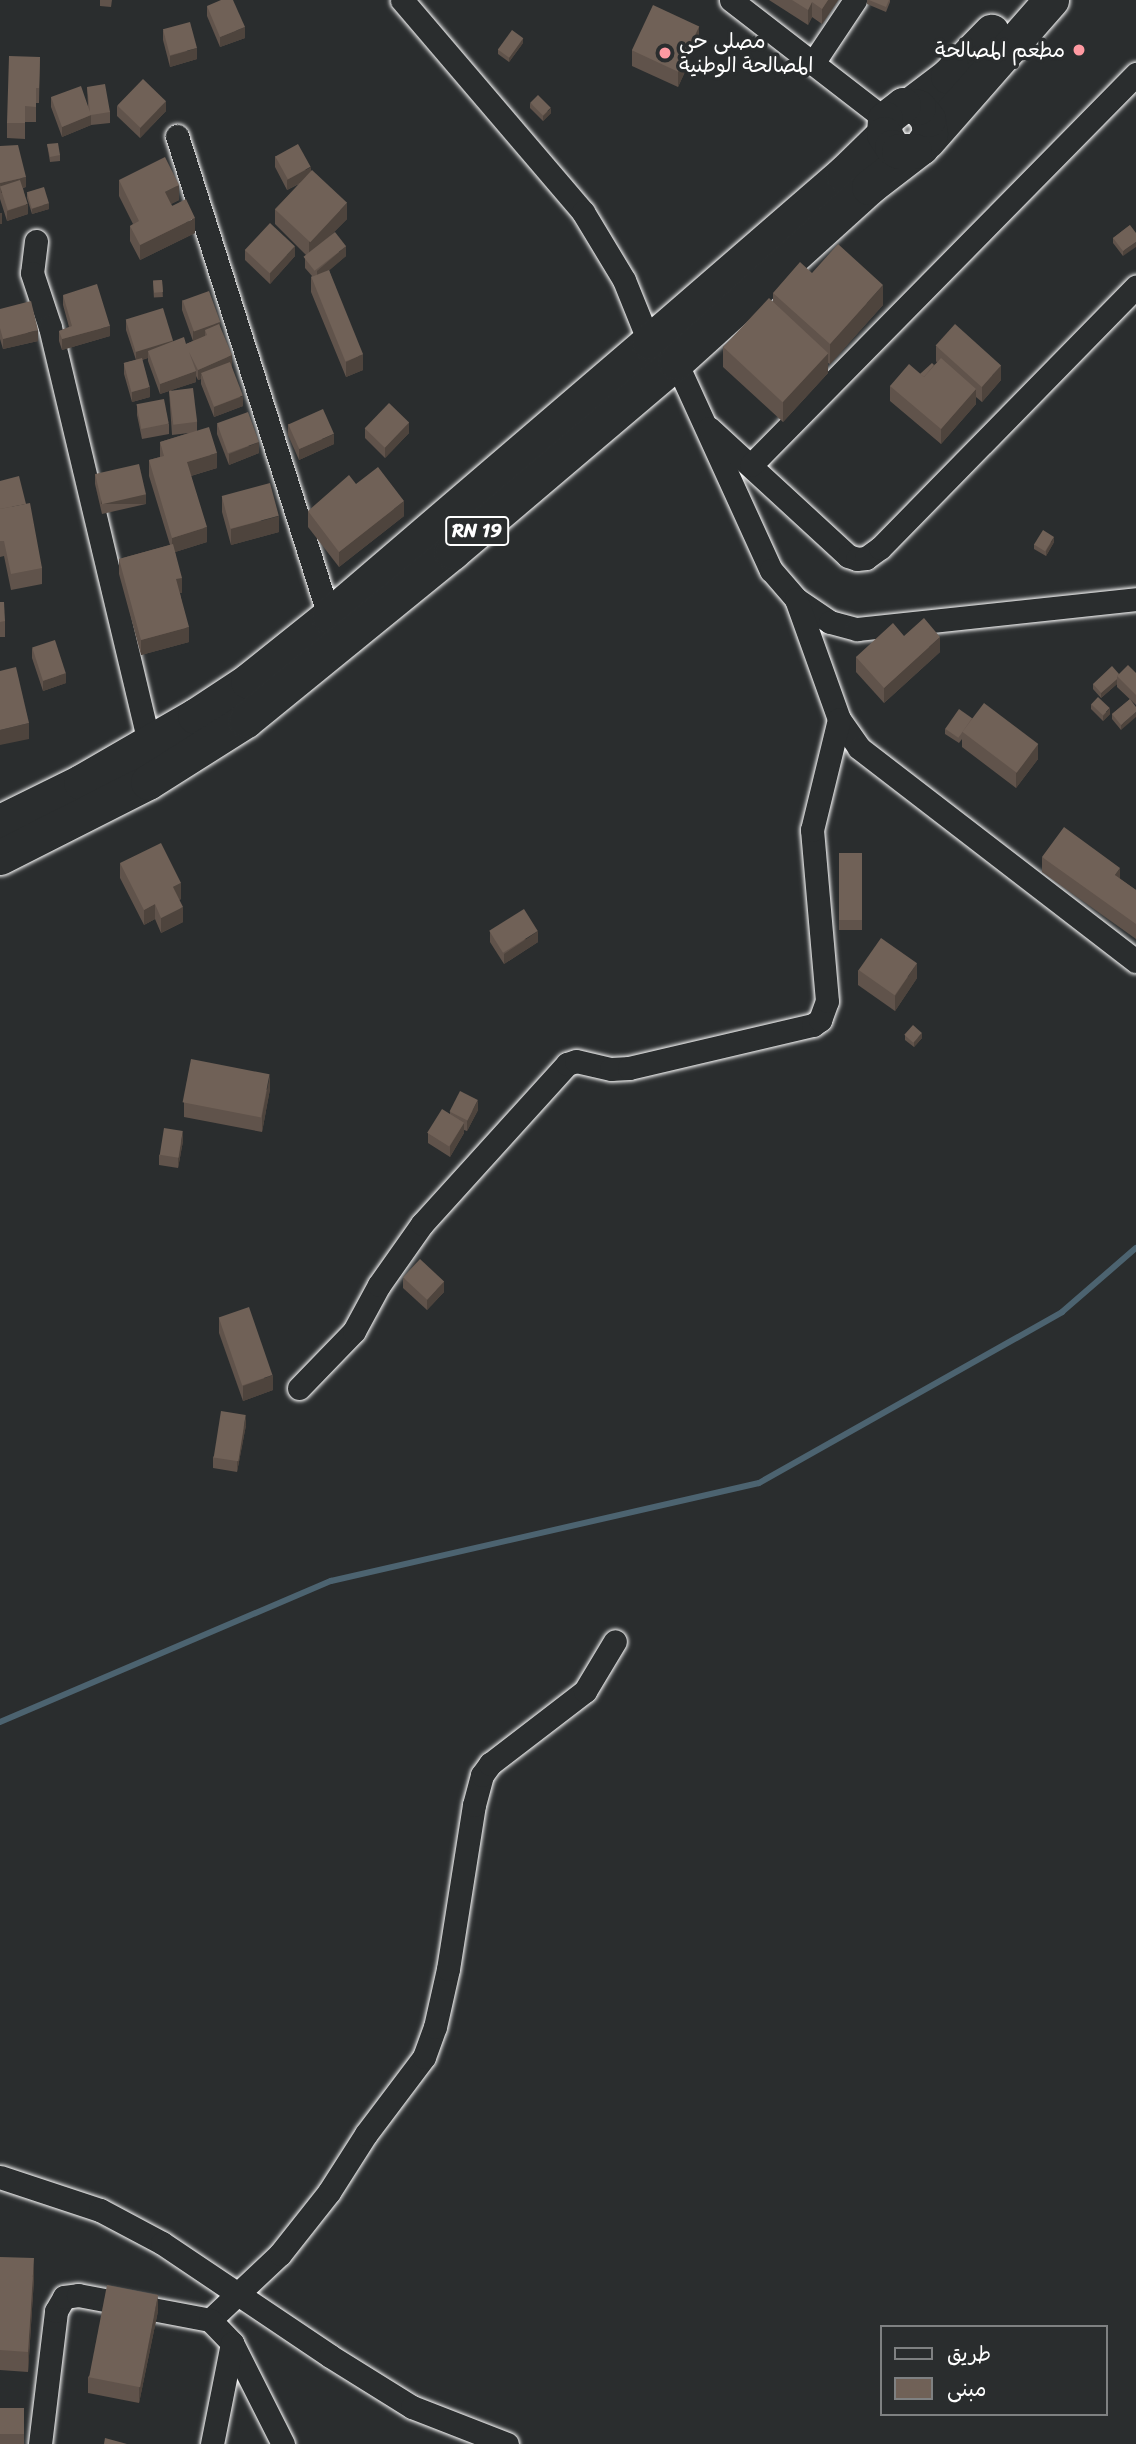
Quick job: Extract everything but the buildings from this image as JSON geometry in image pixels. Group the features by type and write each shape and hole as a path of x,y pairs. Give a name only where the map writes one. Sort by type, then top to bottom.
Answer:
{"main road":[{"name":"RN 19","path":"0,853 148,782 246,720 336,649 666,349 843,174 893,119 963,62 1019,0"},
{"name":"RN 19","path":"0,822 81,782 248,681 920,146 1051,0"},
{"path":"893,119 892,147 899,150 920,146"}],"street":[{"path":"402,0 583,212 666,349 771,570 796,599 830,622 857,629 1136,599"},
{"path":"731,0 813,63 893,119"},
{"path":"813,63 855,0"},
{"path":"751,465 1136,74"},
{"path":"177,136 329,616"},
{"path":"36,241 32,273 53,341 149,742"},
{"path":"701,421 848,556 866,558 880,548 1136,287"},
{"path":"796,599 839,719 859,748 876,764 1136,961"},
{"path":"299,1388 354,1331 379,1285 422,1224 567,1064 576,1061 611,1069 629,1068 813,1025 820,1020 827,1002 812,830 839,719"},
{"path":"211,2320 280,2254 329,2192 366,2134 424,2057 435,2027 448,1969 474,1804 485,1769 585,1691 615,1641"},
{"path":"0,2177 100,2210 162,2243 412,2407 507,2444"},
{"path":"40,2444 55,2311 64,2297 78,2295 211,2320 232,2343 283,2444"},
{"path":"212,2444 232,2343"}],"waterway":[{"path":"0,1722 331,1581 759,1483 1062,1312 1136,1248"}],"place":[{"name":"مطعم المصالحة","path":"1079,50"},
{"name":"مصلى حي المصالحة الوطنية","path":"665,53"}]}
